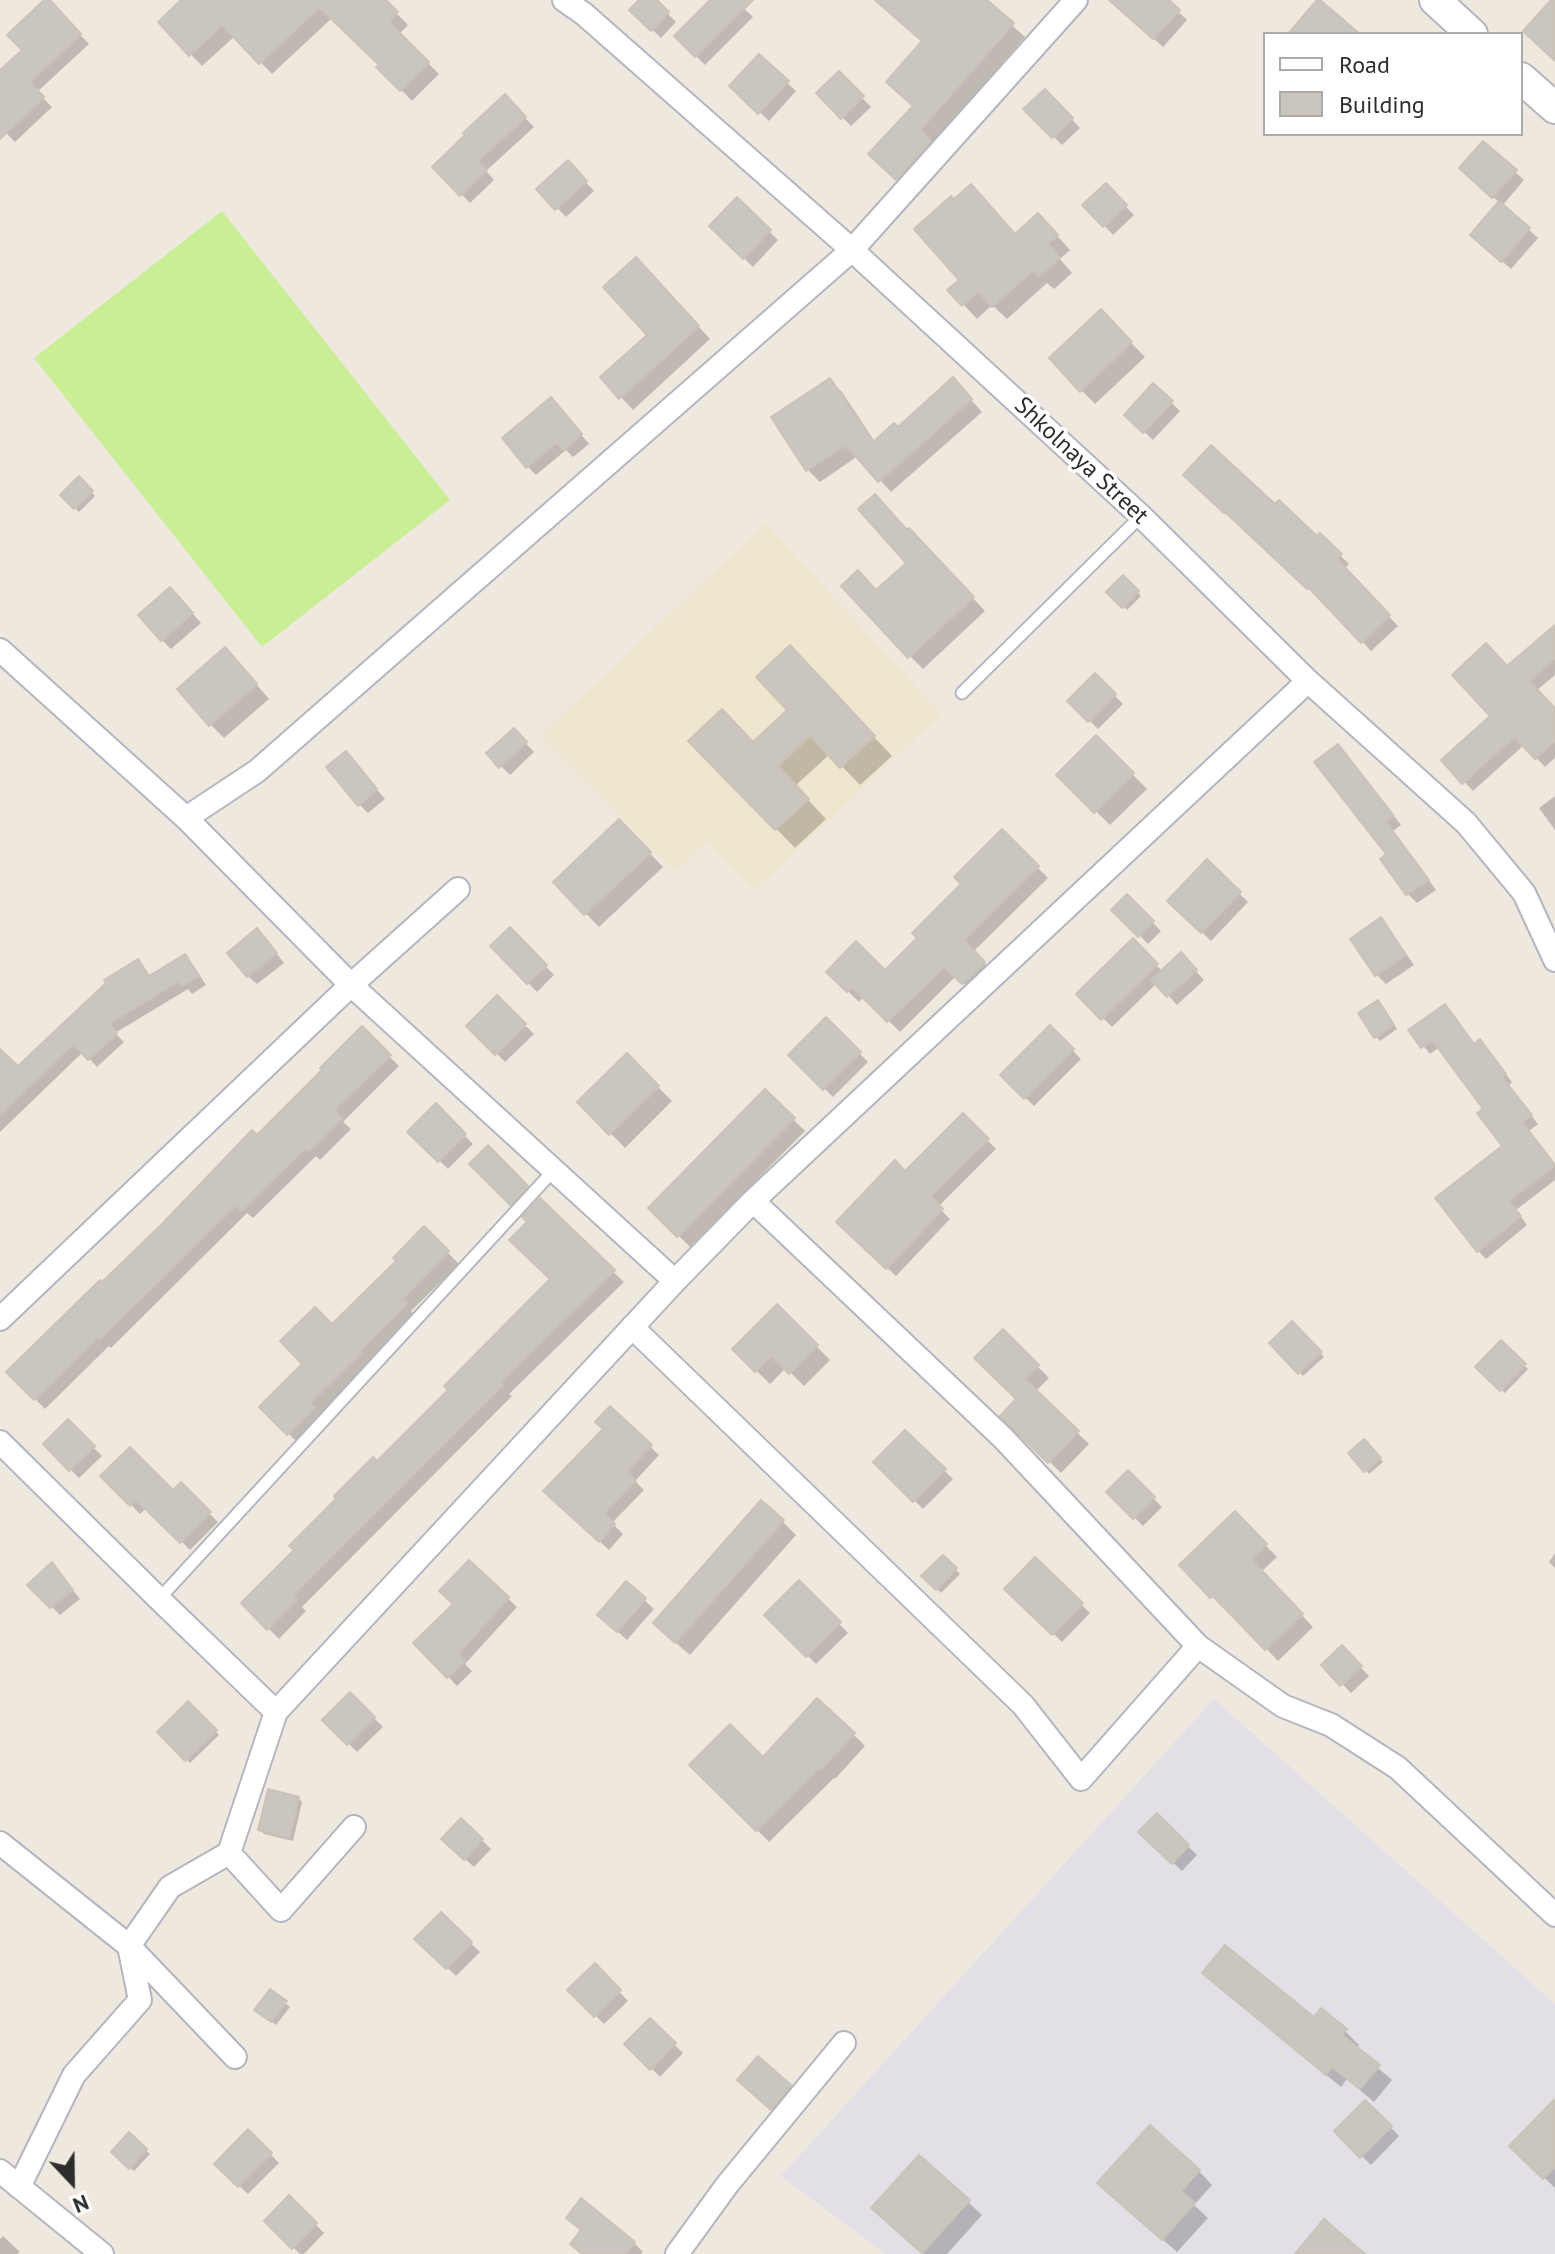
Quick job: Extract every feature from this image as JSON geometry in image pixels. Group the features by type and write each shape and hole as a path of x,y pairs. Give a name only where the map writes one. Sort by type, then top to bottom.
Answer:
{"street":[{"name":"Shkolnaya Street","path":"564,0 584,14 852,250 1141,516 1308,681 1466,823 1524,893 1555,960"},
{"path":"186,818 257,771 852,250 1076,0"},
{"path":"1435,0 1470,32"},
{"path":"1523,80 1555,108"},
{"path":"0,650 186,818 351,985 675,1281"},
{"path":"19,2187 74,2075 140,2000 129,1946 170,1887 229,1853 276,1712 632,1327 753,1201 1308,681"},
{"path":"0,1319 351,985 458,889"},
{"path":"753,1201 1003,1438 1198,1646 1283,1706 1331,1725 1398,1768 1555,1915"},
{"path":"632,1327 1023,1705 1081,1779 1198,1646"},
{"path":"0,1442 276,1712"},
{"path":"229,1853 281,1910 354,1827"},
{"path":"0,1843 129,1946 235,2057"},
{"path":"677,2254 727,2185 844,2043"},
{"path":"0,2171 102,2254"}],"lane":[{"path":"962,693 1141,516"},
{"path":"159,1599 554,1170"}],"shaded area":[{"path":"766,523 941,714 755,890 706,841 675,872 540,736"},
{"path":"1214,1699 1555,2004 1555,2254 886,2254 781,2176"}],"green space":[{"path":"222,211 450,500 262,647 34,358"}],"building":[{"path":"44,0 50,0 81,34 30,82 44,97 0,139 0,70 22,50 7,35"},
{"path":"181,0 386,0 398,12 389,22 429,62 400,91 376,67 379,65 319,7 259,64 222,25 189,56 158,22"},
{"path":"639,0 657,0 669,12 651,31 629,10"},
{"path":"710,0 753,0 695,57 674,36"},
{"path":"875,0 987,0 1014,23 920,130 931,141 896,180 868,154 913,106 886,82 922,41"},
{"path":"1109,0 1169,0 1180,10 1153,39"},
{"path":"1320,0 1358,32 1290,32"},
{"path":"1551,0 1555,0 1555,61 1523,31"},
{"path":"759,54 789,81 758,114 729,86"},
{"path":"839,71 864,96 841,119 816,93"},
{"path":"1045,89 1073,118 1052,138 1023,109"},
{"path":"505,94 526,117 478,161 487,170 460,196 432,167"},
{"path":"1483,141 1517,170 1492,198 1459,168"},
{"path":"568,160 587,181 555,210 536,189"},
{"path":"1106,183 1127,205 1103,227 1082,205"},
{"path":"971,184 1015,234 1038,213 1058,235 1048,244 1060,258 1038,277 1033,270 992,307 978,291 962,306 947,290 959,280 914,229 951,196 954,199"},
{"path":"737,197 771,230 743,259 709,226"},
{"path":"1499,201 1530,228 1501,262 1470,235"},
{"path":"636,257 699,326 619,399 600,377 647,335 603,287"},
{"path":"1101,309 1132,342 1080,392 1049,358"},
{"path":"953,377 972,399 878,482 846,445 806,471 771,417 830,378 873,442 894,423 898,427"},
{"path":"1153,383 1173,401 1143,433 1124,415"},
{"path":"551,397 582,434 563,450 557,442 526,468 502,438"},
{"path":"1211,445 1275,504 1279,500 1317,536 1320,533 1342,554 1337,559 1390,615 1361,643 1309,588 1183,475"},
{"path":"79,476 93,491 74,509 60,495"},
{"path":"875,494 974,597 908,658 841,586 858,570 876,590 906,563 858,509"},
{"path":"1123,575 1139,591 1122,608 1106,592"},
{"path":"170,587 193,613 161,641 138,615"},
{"path":"1555,625 1555,658 1529,681 1555,708 1555,741 1535,759 1514,737 1462,784 1441,760 1490,716 1452,675 1486,643 1507,666"},
{"path":"790,645 875,736 840,768 810,736 778,766 809,799 775,830 688,741 722,709 753,742 787,710 756,677"},
{"path":"225,647 257,684 209,726 177,689"},
{"path":"1095,673 1116,694 1088,722 1067,701"},
{"path":"514,728 527,742 499,768 486,753"},
{"path":"1096,735 1134,773 1094,813 1056,775"},
{"path":"1338,744 1394,816 1386,822 1429,880 1406,895 1380,859 1386,854 1314,762"},
{"path":"346,751 377,789 358,806 326,767"},
{"path":"619,819 651,852 584,915 553,882"},
{"path":"1002,829 1039,866 964,940 985,962 962,984 944,967 887,1022 852,987 847,992 826,972 856,941 885,970 917,938 912,933 961,884 954,877"},
{"path":"1207,859 1241,892 1201,933 1167,901"},
{"path":"1127,894 1154,921 1138,937 1111,910"},
{"path":"1381,917 1406,955 1375,976 1350,939"},
{"path":"510,927 547,965 527,984 490,946"},
{"path":"257,928 277,953 247,977 227,953"},
{"path":"1133,938 1158,964 1101,1020 1076,994"},
{"path":"1181,952 1197,970 1167,997 1151,980"},
{"path":"185,954 199,976 182,986 179,981 109,1024 117,1033 88,1060 73,1044 0,1115 0,1049 18,1066 106,983 104,980 138,959 149,976"},
{"path":"497,995 526,1024 495,1055 466,1026"},
{"path":"1378,1000 1394,1025 1374,1038 1358,1013"},
{"path":"1445,1004 1474,1044 1480,1039 1506,1074 1502,1077 1532,1115 1522,1122 1555,1165 1509,1201 1521,1216 1477,1252 1435,1198 1502,1146 1477,1113 1483,1109 1432,1040 1421,1048 1408,1030"},
{"path":"826,1017 861,1052 823,1090 788,1055"},
{"path":"1050,1025 1074,1049 1024,1099 1000,1075"},
{"path":"362,1026 391,1055 334,1110 342,1118 309,1151 305,1148 242,1210 236,1205 34,1400 6,1372 162,1224 252,1130 257,1135"},
{"path":"627,1053 659,1086 609,1135 577,1102"},
{"path":"765,1089 795,1118 677,1237 648,1208"},
{"path":"436,1103 466,1134 438,1162 407,1132"},
{"path":"963,1113 989,1139 930,1196 943,1209 886,1269 836,1222 895,1160 905,1171"},
{"path":"488,1145 528,1186 510,1205 469,1164"},
{"path":"540,1198 615,1270 500,1382 503,1385 293,1595 297,1600 267,1630 241,1603 294,1550 289,1546 336,1499 334,1496 373,1457 377,1461 448,1390 444,1386 550,1279 509,1240 527,1222 522,1217"},
{"path":"424,1226 449,1251 402,1299 407,1303 310,1403 315,1407 287,1435 259,1407 302,1364 280,1341 315,1307 332,1324 396,1261 393,1258"},
{"path":"777,1304 818,1345 789,1374 771,1356 755,1372 732,1349"},
{"path":"1292,1321 1322,1352 1298,1374 1269,1343"},
{"path":"1003,1329 1039,1365 1025,1379 1079,1431 1048,1463 1000,1416 1016,1399 974,1358"},
{"path":"1501,1340 1526,1364 1500,1391 1475,1367"},
{"path":"610,1406 652,1445 627,1471 636,1480 604,1513 615,1524 599,1542 543,1491 603,1429 595,1422"},
{"path":"68,1419 95,1446 69,1471 43,1444"},
{"path":"905,1430 946,1469 913,1502 873,1462"},
{"path":"1364,1439 1381,1458 1364,1472 1348,1453"},
{"path":"130,1447 173,1490 181,1482 211,1512 180,1543 136,1500 130,1506 100,1476"},
{"path":"1128,1470 1155,1497 1133,1519 1106,1492"},
{"path":"761,1500 784,1520 675,1643 653,1623"},
{"path":"1235,1511 1267,1544 1251,1559 1303,1614 1265,1650 1179,1565"},
{"path":"943,1555 957,1568 936,1590 921,1576"},
{"path":"1035,1557 1083,1603 1052,1635 1004,1589"},
{"path":"469,1560 509,1597 458,1654 465,1661 447,1678 413,1643 453,1604 439,1591"},
{"path":"52,1562 73,1590 50,1608 27,1585"},
{"path":"799,1580 841,1622 806,1657 764,1615"},
{"path":"626,1581 646,1598 617,1632 597,1615"},
{"path":"1342,1645 1362,1666 1340,1686 1321,1665"},
{"path":"350,1692 375,1717 347,1745 322,1720"},
{"path":"817,1698 855,1733 756,1831 689,1765 730,1724 763,1757"},
{"path":"188,1701 217,1730 185,1761 157,1732"},
{"path":"268,1789 299,1797 289,1838 258,1830"},
{"path":"1157,1813 1189,1845 1172,1864 1138,1832"},
{"path":"461,1818 483,1839 464,1860 441,1839"},
{"path":"441,1912 472,1942 446,1969 414,1939"},
{"path":"1225,1945 1314,2017 1321,2008 1347,2029 1342,2035 1380,2065 1360,2089 1332,2067 1326,2075 1202,1973"},
{"path":"595,1963 621,1990 594,2017 567,1990"},
{"path":"270,1989 287,2001 271,2022 254,2010"},
{"path":"650,2018 676,2043 650,2070 624,2044"},
{"path":"758,2056 791,2085 771,2110 737,2080"},
{"path":"1555,2099 1555,2167 1543,2179 1509,2146"},
{"path":"1365,2100 1392,2126 1360,2158 1334,2131"},
{"path":"1150,2125 1200,2170 1181,2191 1195,2203 1162,2240 1097,2183"},
{"path":"248,2129 272,2153 238,2187 214,2164"},
{"path":"129,2132 147,2149 129,2169 111,2152"},
{"path":"919,2155 970,2200 922,2253 871,2208"},
{"path":"289,2195 317,2223 292,2249 264,2221"},
{"path":"581,2198 635,2242 625,2254 582,2254 570,2244 581,2230 566,2218"},
{"path":"1324,2219 1365,2254 1295,2254"}]}
